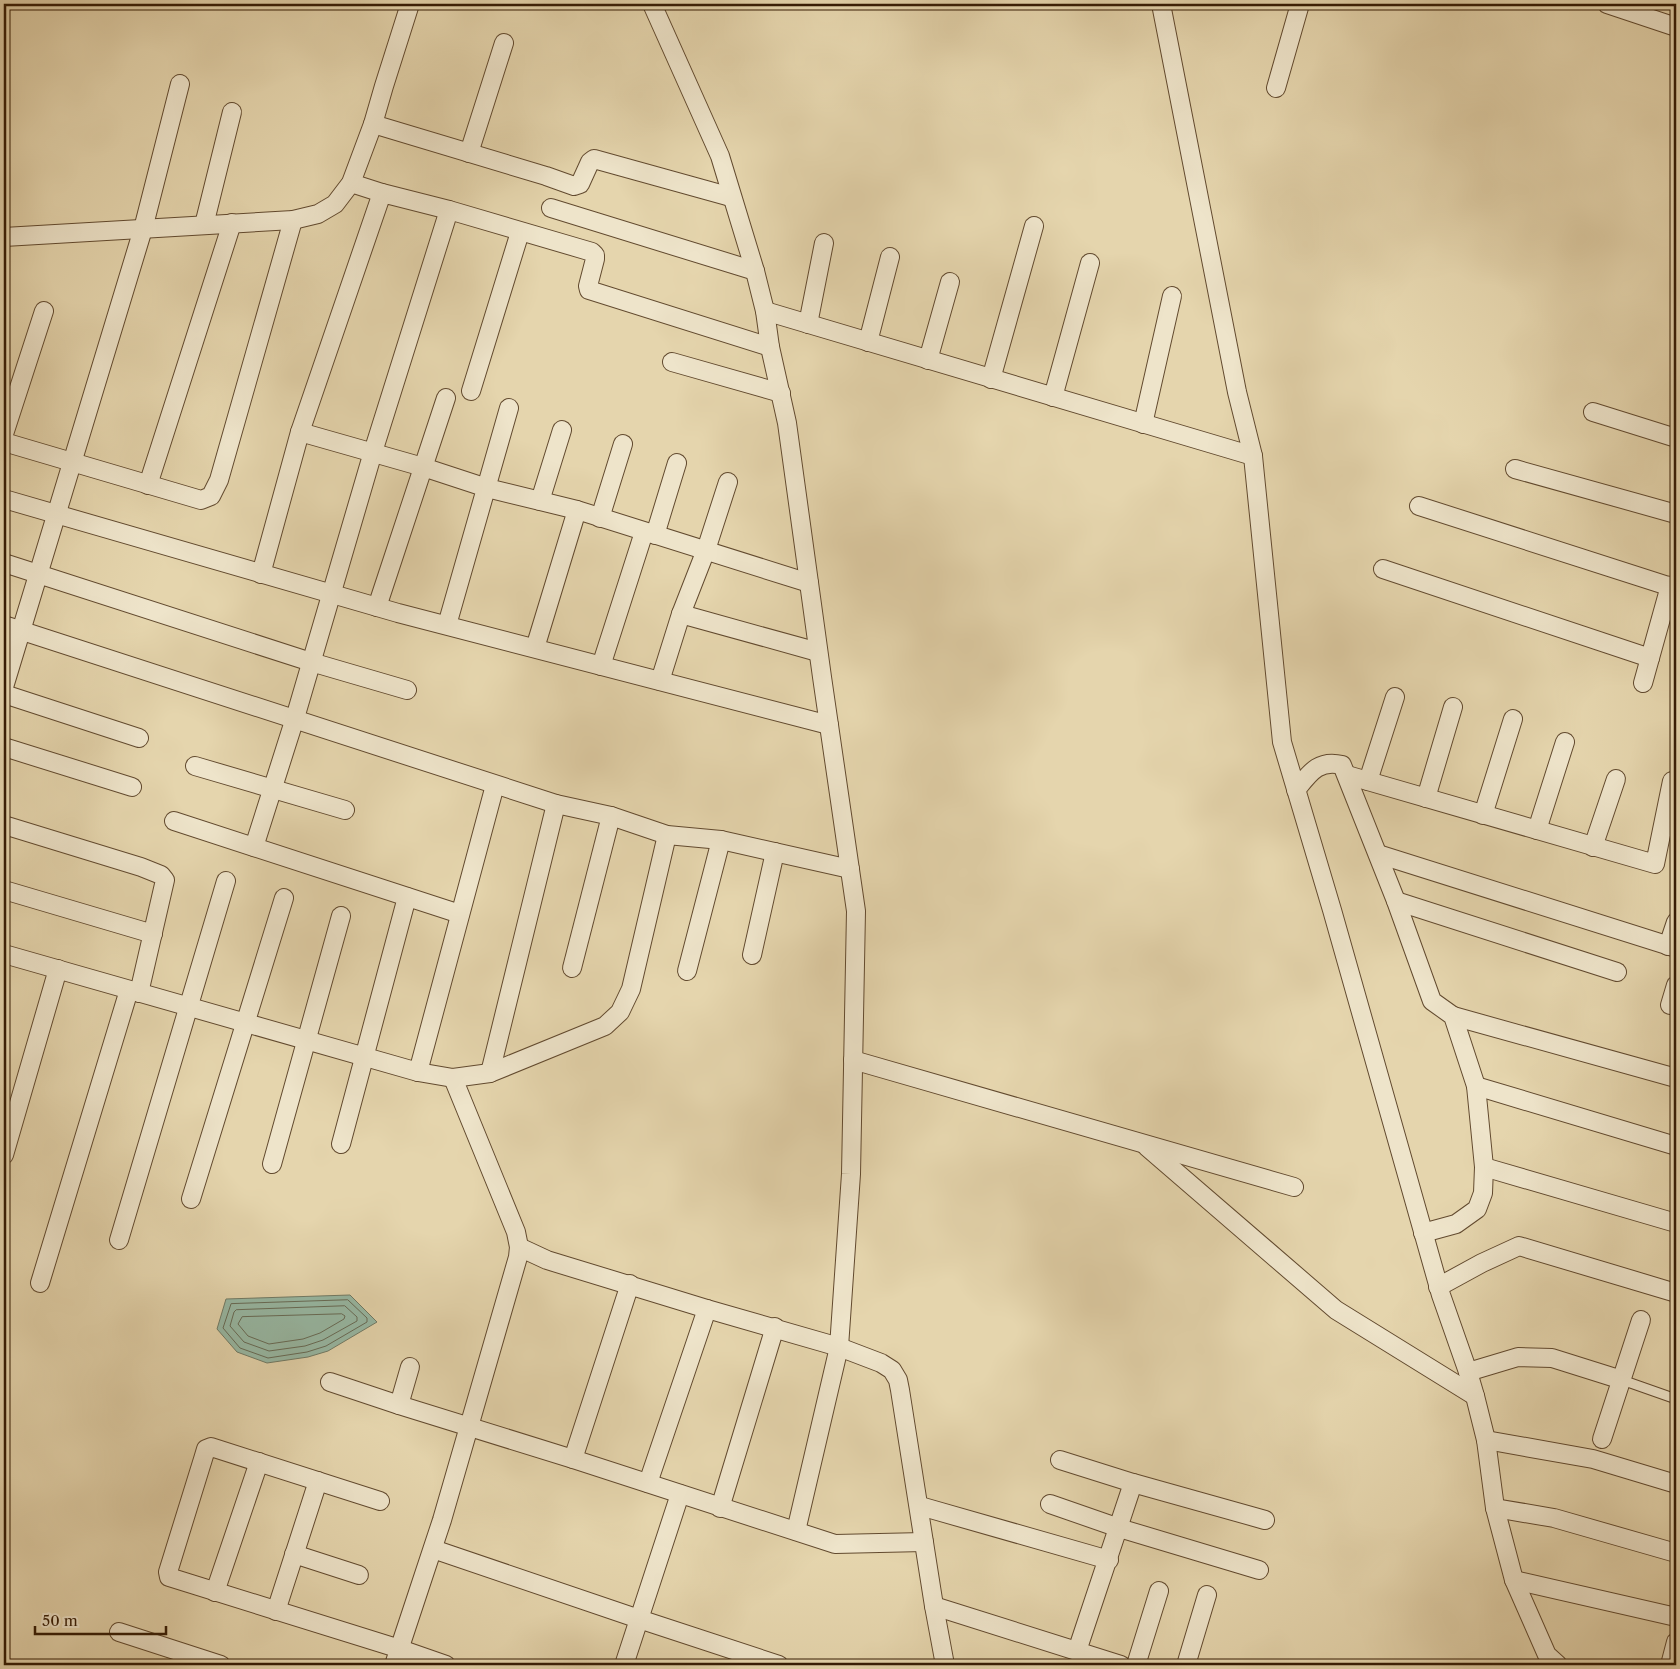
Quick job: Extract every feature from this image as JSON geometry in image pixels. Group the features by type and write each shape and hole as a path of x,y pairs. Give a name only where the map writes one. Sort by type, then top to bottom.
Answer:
{"street":[{"path":"4,237 293,220 318,214 335,204 351,183 374,124 410,4"},
{"path":"652,4 720,156 731,197 756,271 770,347 788,423 818,652 856,911 850,1174 839,1347 796,1531"},
{"path":"1161,4 1237,392 1253,456 1282,742 1332,910 1438,1287 1475,1396 1486,1440 1495,1508 1514,1580 1550,1662"},
{"path":"1276,88 1300,4"},
{"path":"1610,4 1676,27"},
{"path":"469,153 504,43"},
{"path":"4,687 12,627 37,574 56,514 143,229 180,84"},
{"path":"204,225 232,112"},
{"path":"374,124 574,186 580,184 590,162 594,159 731,197"},
{"path":"351,183 382,194 449,210 592,252 595,255 595,259 588,286 589,290 770,347"},
{"path":"261,574 300,432 382,194"},
{"path":"551,208 756,271"},
{"path":"254,848 295,718 372,452 449,210"},
{"path":"4,442 201,500 211,496 219,480 293,220"},
{"path":"148,485 232,224"},
{"path":"991,379 1034,226"},
{"path":"471,391 520,232"},
{"path":"808,324 824,243"},
{"path":"868,342 890,257"},
{"path":"1053,397 1090,263"},
{"path":"928,360 950,282"},
{"path":"1143,424 1172,296"},
{"path":"4,434 44,311"},
{"path":"764,311 1253,456"},
{"path":"672,362 781,393"},
{"path":"377,607 446,398"},
{"path":"447,625 509,408"},
{"path":"1593,412 1676,438"},
{"path":"540,501 562,430"},
{"path":"300,432 423,467 487,488 577,510 809,583"},
{"path":"600,518 623,444"},
{"path":"601,666 677,463"},
{"path":"1515,469 1676,514"},
{"path":"660,681 681,614 706,550 728,482"},
{"path":"4,499 377,607 829,724"},
{"path":"1419,506 1673,586 1643,683"},
{"path":"535,648 577,510"},
{"path":"4,563 311,662 407,690"},
{"path":"1383,569 1650,658"},
{"path":"681,614 818,652"},
{"path":"12,627 556,804 611,816 667,836 721,840 850,869"},
{"path":"4,694 139,738"},
{"path":"1368,781 1394,696"},
{"path":"1426,798 1453,707"},
{"path":"1483,814 1513,719"},
{"path":"1537,830 1565,742"},
{"path":"4,747 132,787"},
{"path":"1296,790 1314,768 1334,763 1342,765 1396,900 1432,1001 1453,1016 1676,1078"},
{"path":"195,766 345,810"},
{"path":"1347,775 1655,864 1672,781"},
{"path":"1594,846 1616,779"},
{"path":"418,1072 495,785"},
{"path":"490,1073 556,804"},
{"path":"572,968 611,816"},
{"path":"174,821 460,914"},
{"path":"4,825 161,874 165,880 152,934 40,1283"},
{"path":"4,954 418,1072 453,1078 490,1073 605,1026 620,1012 631,989 667,836"},
{"path":"687,971 721,840"},
{"path":"752,955 775,852"},
{"path":"1378,854 1672,947 1676,922"},
{"path":"119,1240 226,881"},
{"path":"4,890 152,934"},
{"path":"341,1144 407,897"},
{"path":"191,1199 284,898"},
{"path":"1396,900 1617,972"},
{"path":"272,1164 341,916"},
{"path":"4,1155 8,1120 58,970"},
{"path":"1670,1005 1676,985"},
{"path":"1423,1233 1456,1224 1477,1209 1483,1193 1484,1167 1476,1086 1453,1016"},
{"path":"853,1060 1294,1187"},
{"path":"397,1657 433,1549 470,1427 519,1247 516,1232 453,1078"},
{"path":"1476,1086 1676,1146"},
{"path":"1143,1144 1336,1310 1475,1396"},
{"path":"1484,1167 1676,1222"},
{"path":"1438,1287 1482,1263 1519,1246 1676,1293"},
{"path":"519,1247 548,1260 839,1347 881,1363 892,1370 898,1380 920,1506 944,1665"},
{"path":"573,1459 630,1284"},
{"path":"648,1483 707,1309"},
{"path":"1602,1439 1641,1320"},
{"path":"720,1508 775,1327"},
{"path":"1468,1372 1518,1357 1552,1358 1622,1380"},
{"path":"399,1405 410,1368"},
{"path":"330,1382 835,1544 924,1542"},
{"path":"1486,1440 1593,1459 1676,1484"},
{"path":"380,1501 211,1447 206,1449 168,1572 169,1577 276,1611 397,1657 446,1665"},
{"path":"1060,1460 1133,1483 1265,1520"},
{"path":"215,1592 259,1462"},
{"path":"276,1611 318,1481"},
{"path":"1077,1651 1109,1560 1133,1483"},
{"path":"624,1665 680,1494"},
{"path":"1050,1504 1119,1528 1259,1570"},
{"path":"920,1506 1109,1560"},
{"path":"1495,1508 1554,1518 1676,1553"},
{"path":"433,1549 780,1665"},
{"path":"294,1554 359,1575"},
{"path":"1514,1580 1676,1617"},
{"path":"1136,1665 1159,1591"},
{"path":"1186,1665 1207,1595"},
{"path":"934,1606 1121,1665"},
{"path":"119,1632 220,1665"},
{"path":"1670,1665 1676,1642"}],"lane":[{"path":"1622,1380 1676,1400"}],"water":[{"path":"350,1295 377,1322 328,1351 308,1357 267,1363 237,1352 217,1329 226,1299"}]}
